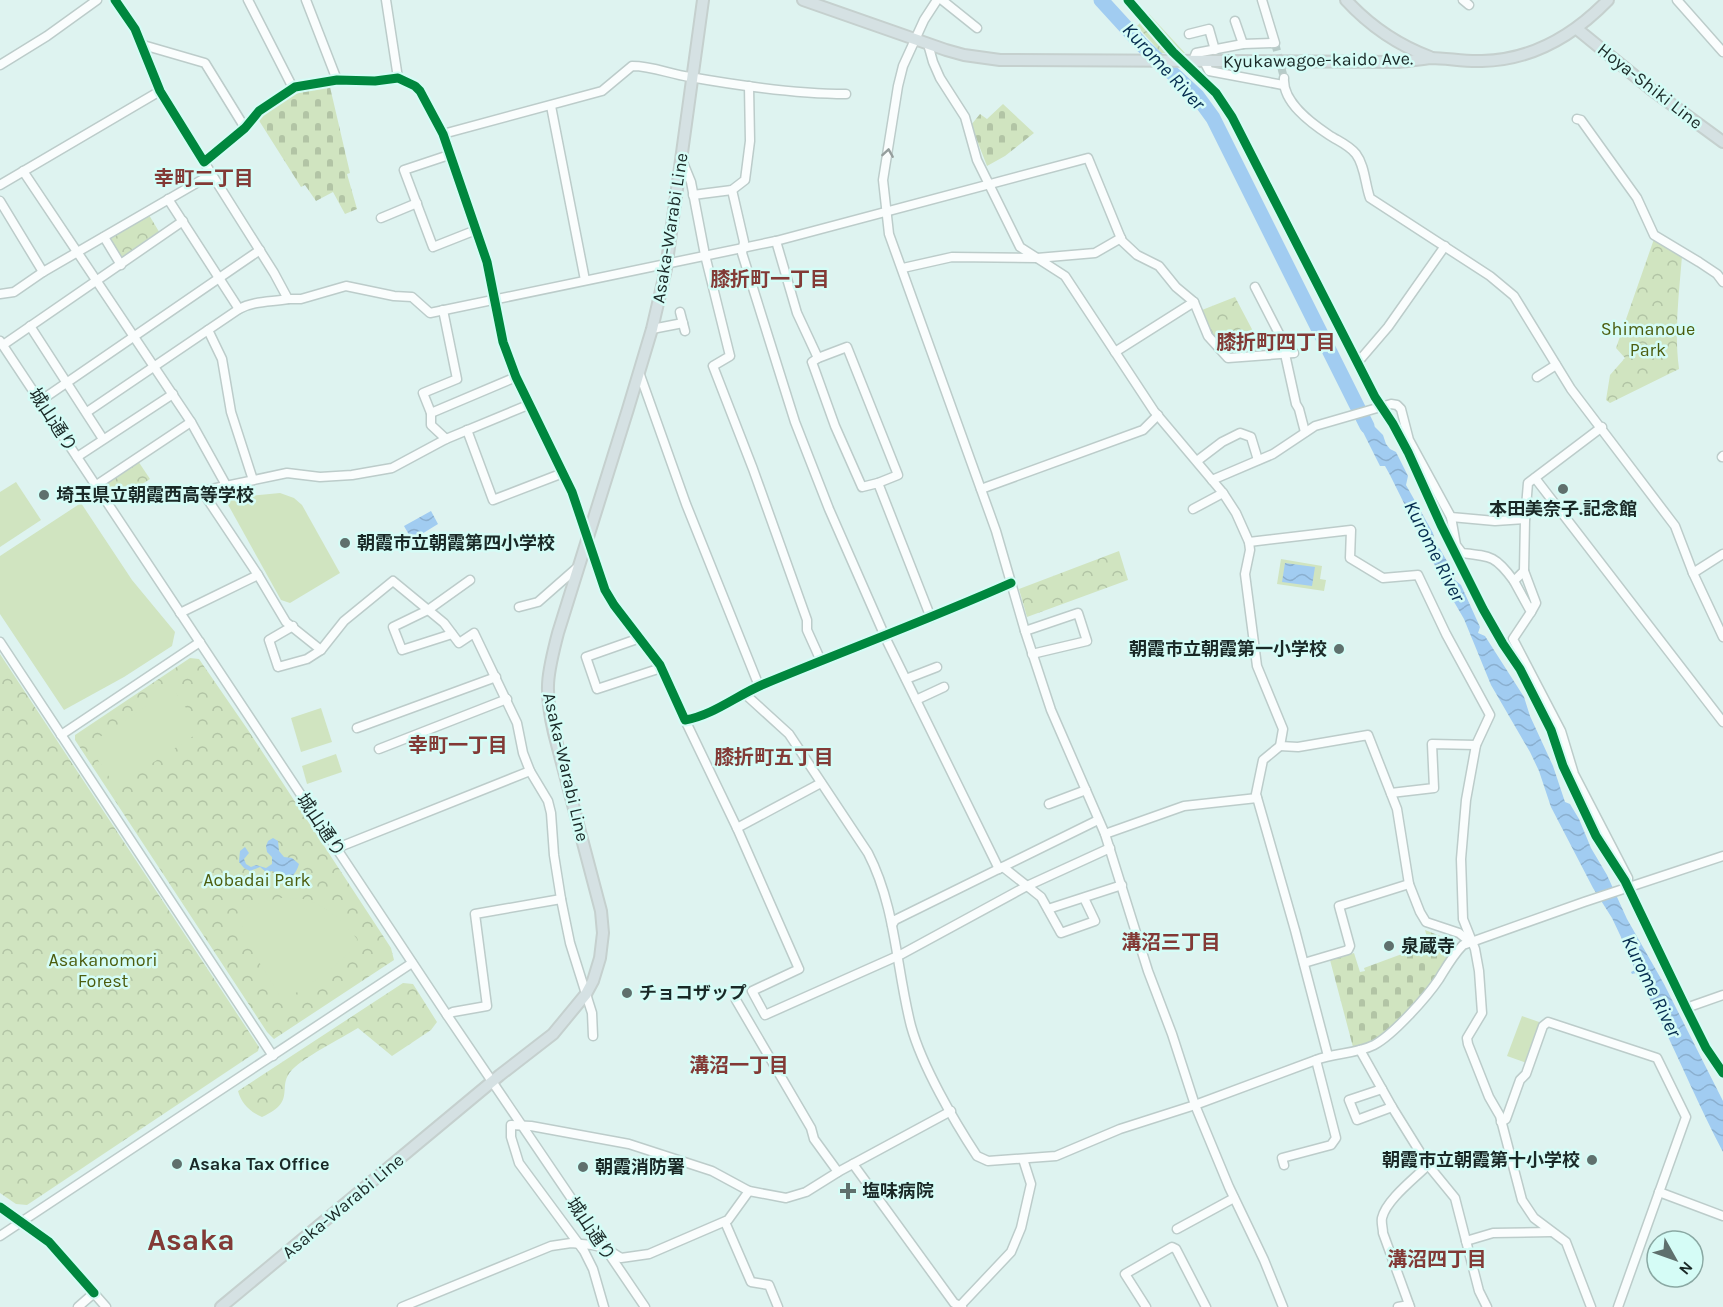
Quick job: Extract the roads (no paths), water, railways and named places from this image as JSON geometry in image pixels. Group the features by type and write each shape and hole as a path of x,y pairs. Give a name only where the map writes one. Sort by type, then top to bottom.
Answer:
{"main road":[{"name":"Asaka-Warabi Line","path":"221,1307 553,1034 586,994 593,981 600,958 603,933 601,911 554,733 547,691 550,664 652,328 668,263 703,0"},
{"name":"Kyukawagoe-kaido Ave.","path":"803,0 964,55 1000,60 1399,63 1433,58 1468,61 1506,58 1539,49 1577,29 1608,0"},
{"path":"1346,0 1361,16 1401,43 1433,58"},
{"name":"Hoya-Shiki Line","path":"1577,29 1652,90 1723,142"},
{"path":"1399,63 1401,43"}],"street":[{"path":"0,65 47,36 97,0"},
{"path":"115,0 143,45 160,91 260,250 288,299"},
{"path":"248,0 293,88"},
{"path":"306,0 338,80"},
{"path":"386,0 398,78"},
{"path":"937,0 924,20 903,66 898,86 883,180 889,234 996,531 1051,710 1110,848 1148,971 1195,1105 1283,1307"},
{"path":"942,0 977,28"},
{"path":"1262,0 1275,43 1243,44 1196,53 1198,61 1209,71 1283,81 1295,108 1328,134 1352,148 1358,156 1370,198 1374,202 1490,276 1514,296 1571,389 1675,526 1693,573 1723,637"},
{"path":"1677,0 1723,52"},
{"path":"1235,21 1243,44"},
{"path":"1189,34 1209,29 1215,50"},
{"path":"928,44 940,78 965,117 977,160 1020,247 1065,276 1158,415 1223,493 1236,513 1249,542 1250,550 1245,574 1257,666 1282,729 1280,746"},
{"path":"143,45 205,63 245,128"},
{"path":"443,135 602,91 632,66 650,66 669,74 749,86 813,94 846,94"},
{"path":"204,162 245,128 259,111 293,88 338,80 375,81 398,78 420,91 443,135 487,262 503,342 528,405 572,492 605,590 614,606 661,668 737,828 799,969 752,992 765,1015 897,956 1027,886 1110,848"},
{"path":"693,195 732,190 745,180 750,141 749,86"},
{"path":"0,184 160,91"},
{"path":"551,106 585,280"},
{"path":"1577,119 1581,120 1637,198 1654,236 1708,268 1723,282"},
{"path":"449,155 404,170 433,247 476,230"},
{"path":"87,412 251,303 264,304 301,299 346,286 394,296 412,297 430,313 776,240 1088,158 1121,238 1137,255 1159,266 1176,287 1194,302 1208,336 1228,358 1289,353"},
{"path":"682,159 691,182 705,255 730,356 712,366 753,469 807,620 807,630 821,661"},
{"path":"23,171 173,394 226,485"},
{"path":"0,294 14,292 43,272 212,174"},
{"path":"732,190 744,242 742,247 746,264 804,448 884,635 916,700 1001,868 1041,897 1061,933 1095,921 1084,898"},
{"path":"168,199 239,309"},
{"path":"0,201 43,272"},
{"path":"381,218 417,203"},
{"path":"2,343 98,282 183,221"},
{"path":"104,237 121,265"},
{"path":"903,268 952,257 1037,258 1095,253 1121,238"},
{"path":"776,240 797,314 818,358"},
{"path":"1358,362 1388,327 1445,246"},
{"path":"40,400 260,250"},
{"path":"1255,287 1289,353 1296,404 1305,432"},
{"path":"1115,352 1194,302"},
{"path":"443,310 457,379 423,393 431,413 431,425 446,439"},
{"path":"652,328 684,327 680,312"},
{"path":"30,326 103,439"},
{"path":"208,330 222,359 231,412 253,480"},
{"name":"城山通り","path":"2,343 520,1125 645,1307"},
{"path":"847,347 898,475 862,487 835,426 812,362 818,358 847,347"},
{"path":"1536,378 1556,365"},
{"path":"639,371 686,504 759,686"},
{"path":"431,413 516,377"},
{"path":"77,457 173,394"},
{"path":"321,650 286,622 202,491 287,473 320,477 352,475 392,468 446,439 528,405"},
{"path":"1212,480 1286,447 1315,426 1379,407 1397,405 1401,409 1409,440 1450,517 1456,545 1462,553 1488,555 1504,567 1531,612"},
{"path":"981,489 1143,430 1158,415"},
{"path":"95,486 191,422"},
{"path":"1602,427 1528,483 1524,572 1536,603 1513,639 1561,731 1574,774 1628,878 1628,888"},
{"path":"467,430 493,500 562,473"},
{"path":"1197,461 1222,442 1240,433 1251,437 1258,460"},
{"path":"1534,478 1723,722"},
{"path":"878,483 931,618"},
{"path":"1193,509 1223,493"},
{"path":"1450,517 1496,521 1525,519"},
{"path":"1249,542 1351,530 1350,558 1383,578 1418,574 1446,634 1490,715 1476,745 1466,800 1461,859 1463,919 1475,949 1482,1013 1467,1038 1468,1044 1502,1122 1522,1200 1534,1218 1566,1242 1592,1307"},
{"path":"1693,573 1723,554"},
{"path":"519,607 538,602 579,566"},
{"path":"1514,581 1524,572"},
{"path":"180,613 258,575"},
{"path":"452,634 402,650 393,627 428,610 470,580"},
{"path":"293,626 269,640 278,667 307,659 321,650 344,621 393,582 428,610 459,643 474,633 517,723 523,753 530,771 548,801 561,899 570,943 592,1014 592,1036"},
{"path":"685,720 701,717 759,686 931,618 1011,583"},
{"path":"1025,631 1078,613 1087,641 1032,654"},
{"path":"640,638 586,657 597,689 661,668"},
{"path":"0,642 273,1056"},
{"path":"62,735 200,642"},
{"path":"906,679 937,667"},
{"path":"357,728 496,677"},
{"path":"916,700 944,687"},
{"path":"745,694 789,734 875,868 884,889 907,1009 915,1038 951,1111 980,1159 988,1161 1056,1156 1120,1129 1195,1105 1316,1060 1360,1050 1374,1044 1399,1024 1427,995 1454,954 1464,945 1723,856"},
{"path":"379,748 507,699"},
{"path":"1328,1056 1257,798 1263,760 1280,746 1298,747 1368,735 1396,809 1409,884 1420,912 1426,922 1459,933 1471,942"},
{"path":"1391,793 1434,788 1432,744 1476,745"},
{"path":"337,848 530,771"},
{"path":"737,828 822,783"},
{"path":"1049,804 1086,789"},
{"path":"1105,834 1184,806 1257,798"},
{"path":"892,925 896,920 1098,820"},
{"path":"1304,963 1348,950 1350,945 1339,906 1409,884"},
{"path":"1048,909 1122,885"},
{"path":"447,1015 487,1006 476,914 561,899"},
{"path":"0,1236 412,963"},
{"path":"1686,1008 1723,995"},
{"path":"736,1000 812,1128 814,1138 838,1172"},
{"path":"1502,1122 1506,1119 1520,1080 1526,1074 1543,1026 1548,1022 1657,1058 1686,1117 1618,1307"},
{"path":"1360,1050 1428,1165 1455,1198 1479,1292 1487,1307"},
{"path":"1284,1165 1282,1158 1331,1145 1336,1138 1316,1060"},
{"path":"1382,1089 1349,1100 1357,1120 1392,1107"},
{"path":"604,1307 593,1269 584,1251 519,1163 511,1137 511,1125 629,1144 712,1172 749,1191 786,1198 806,1192 838,1172 951,1111"},
{"path":"853,1164 954,1303 961,1306 1011,1252 1021,1228 1032,1184 1023,1159"},
{"path":"1398,1307 1409,1306 1383,1233 1382,1220 1384,1213 1398,1195 1428,1165"},
{"path":"402,1307 551,1246 578,1244 605,1248 621,1258 660,1251 728,1221 749,1191"},
{"path":"1659,1192 1723,1216"},
{"path":"1177,1229 1234,1198"},
{"path":"0,1207 58,1251 106,1307"},
{"path":"725,1222 751,1282 769,1285 778,1307"},
{"path":"1466,1241 1493,1233 1552,1232"},
{"path":"1146,1307 1125,1274 1172,1247 1176,1249 1206,1307"},
{"path":"78,1307 94,1293"}],"water":[{"path":"1365,406 1374,426 1383,435 1390,449 1396,452 1408,476 1406,485 1433,533 1436,546 1452,570 1455,580 1461,585 1480,627 1478,633 1485,636 1524,697 1530,716 1553,766 1565,802 1570,804 1579,819 1627,919 1664,984 1723,1101 1723,1152 1648,995 1636,973 1631,972 1635,970 1612,918 1593,888 1551,807 1530,752 1491,685 1464,619 1446,588 1390,475 1385,466 1380,466 1352,410"},
{"path":"431,511 438,524 412,540 404,526"},
{"path":"1285,563 1315,567 1312,586 1282,582"},
{"path":"273,838 278,841 279,851 284,857 292,858 299,864 292,877 285,880 273,871 266,872 260,867 250,871 239,862 240,851 245,847 249,853 244,859 246,864 251,867 256,865 266,868 272,864 272,857 267,852 266,846"}],"waterway":[{"name":"Kurome River","path":"1101,0 1143,46 1197,96 1213,118 1367,426"}],"tunnel":[{"path":"1275,43 1284,78"}],"place":[{"name":"本田美奈子.記念館","path":"1563,489"},
{"name":"埼玉県立朝霞西高等学校","path":"44,495"},
{"name":"朝霞市立朝霞第四小学校","path":"345,543"},
{"name":"朝霞市立朝霞第一小学校","path":"1339,649"},
{"name":"泉蔵寺","path":"1389,946"},
{"name":"チョコザップ","path":"627,993"},
{"name":"朝霞市立朝霞第十小学校","path":"1592,1160"},
{"name":"Asaka Tax Office","path":"177,1164"},
{"name":"朝霞消防署","path":"583,1167"},
{"name":"塩味病院","path":"848,1191"}],"district":[{"name":"幸町二丁目","path":"204,178"},
{"name":"膝折町一丁目","path":"770,279"},
{"name":"膝折町四丁目","path":"1276,342"},
{"name":"幸町一丁目","path":"458,745"},
{"name":"膝折町五丁目","path":"774,757"},
{"name":"溝沼三丁目","path":"1171,942"},
{"name":"溝沼一丁目","path":"739,1065"},
{"name":"Asaka","path":"191,1240"},
{"name":"溝沼四丁目","path":"1437,1259"}],"park label":[{"name":"Shimanoue Park","path":"1648,339"},
{"name":"Aobadai Park","path":"257,880"},
{"name":"Asakanomori Forest","path":"103,970"}]}
